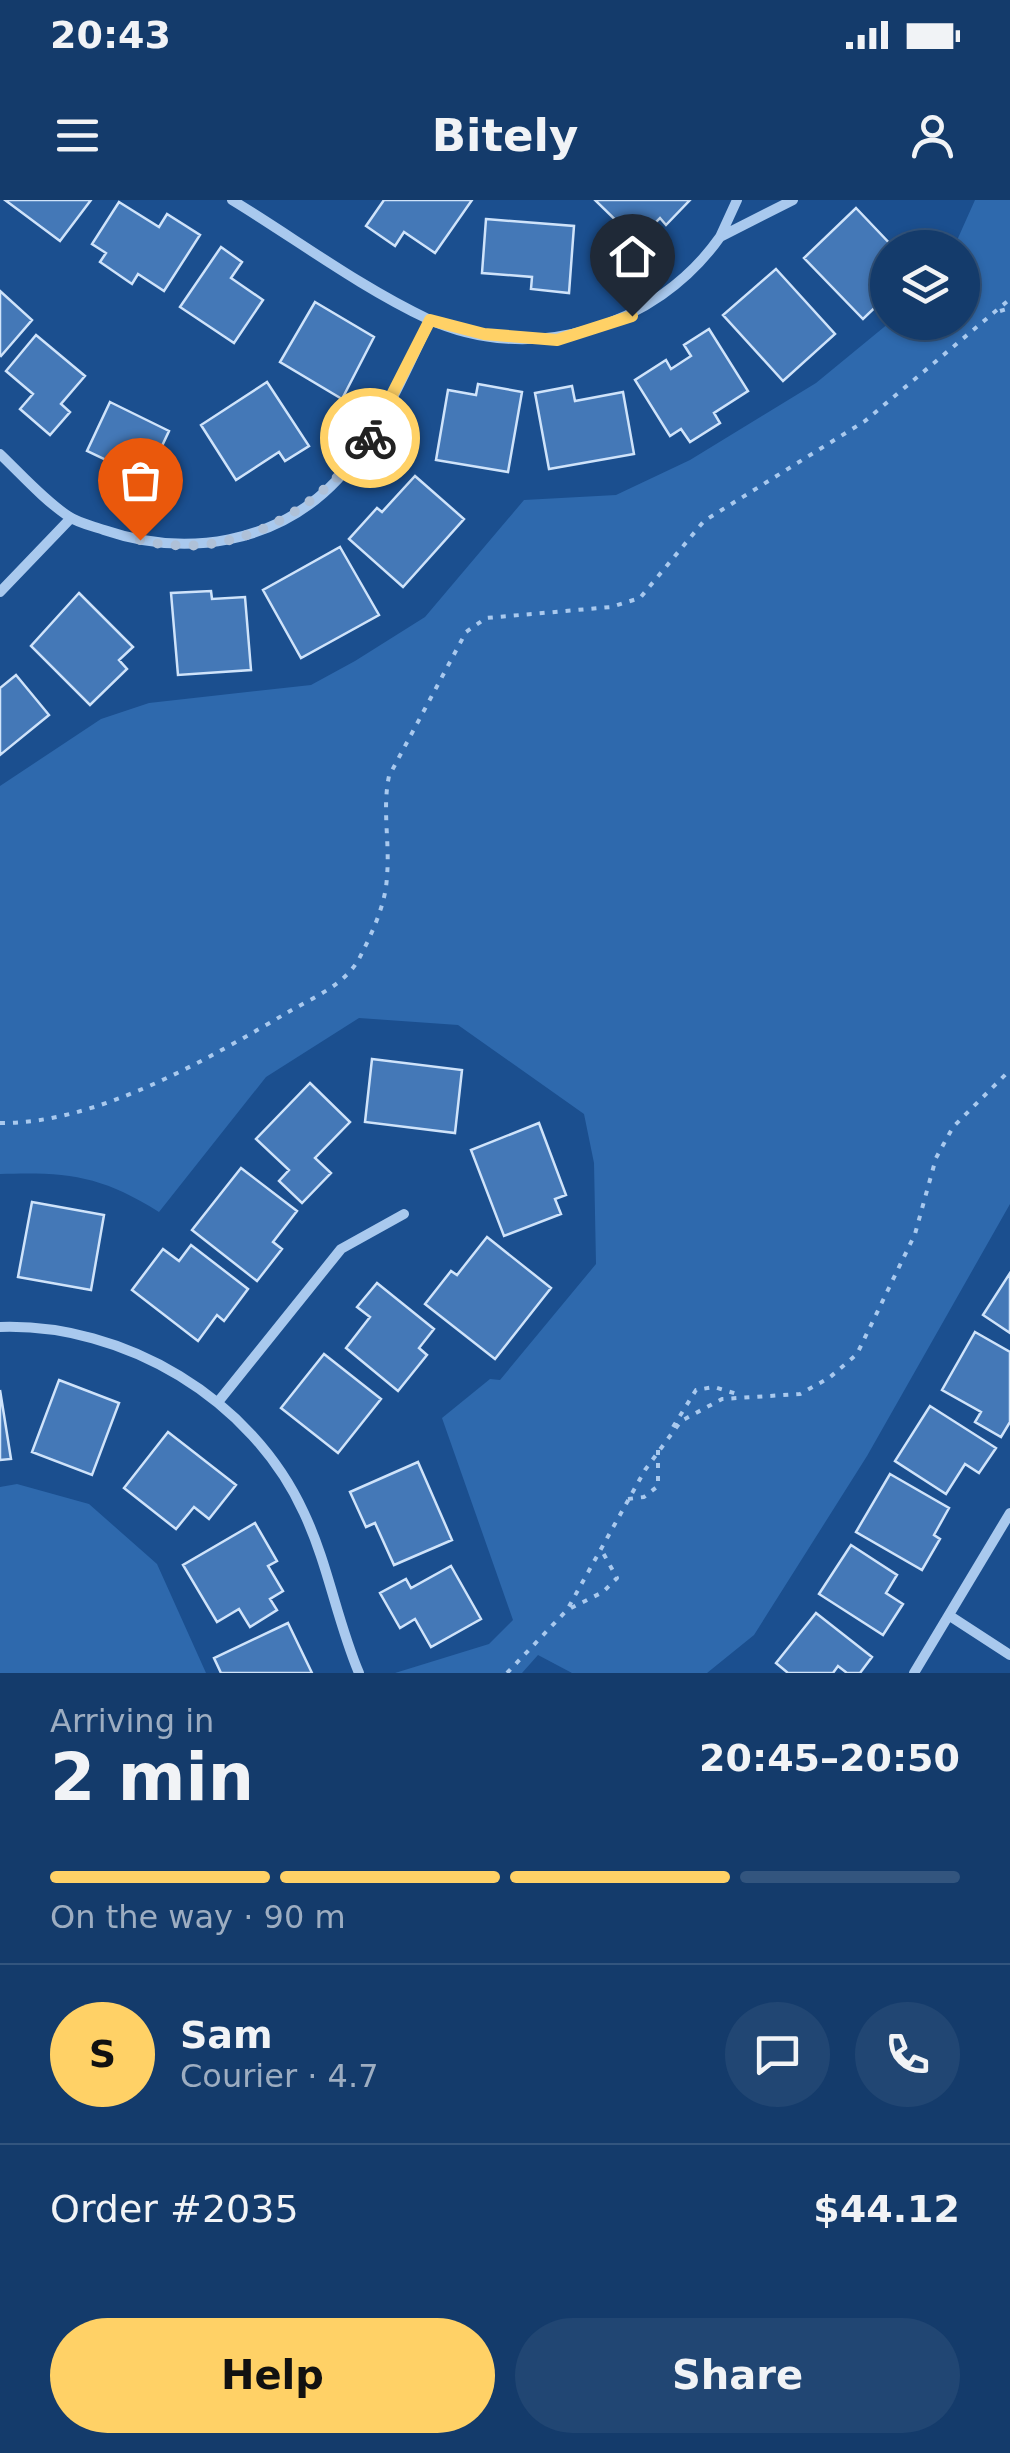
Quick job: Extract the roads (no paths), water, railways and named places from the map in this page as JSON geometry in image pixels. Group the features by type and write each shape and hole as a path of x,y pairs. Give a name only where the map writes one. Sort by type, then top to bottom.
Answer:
{"street":[{"path":"232,200 430,320 484,334 557,340 632,316 692,270 720,238 737,200"},
{"path":"720,238 793,200"},
{"path":"0,454 71,518 162,546 246,537 279,524 325,490 362,450 430,320"},
{"path":"0,592 71,518"},
{"path":"218,1402 341,1249 404,1214"},
{"path":"0,1327 28,1326 102,1340 156,1363 218,1402 287,1481 304,1513 360,1673"},
{"path":"914,1673 1010,1513"},
{"path":"950,1616 1010,1654"}]}
